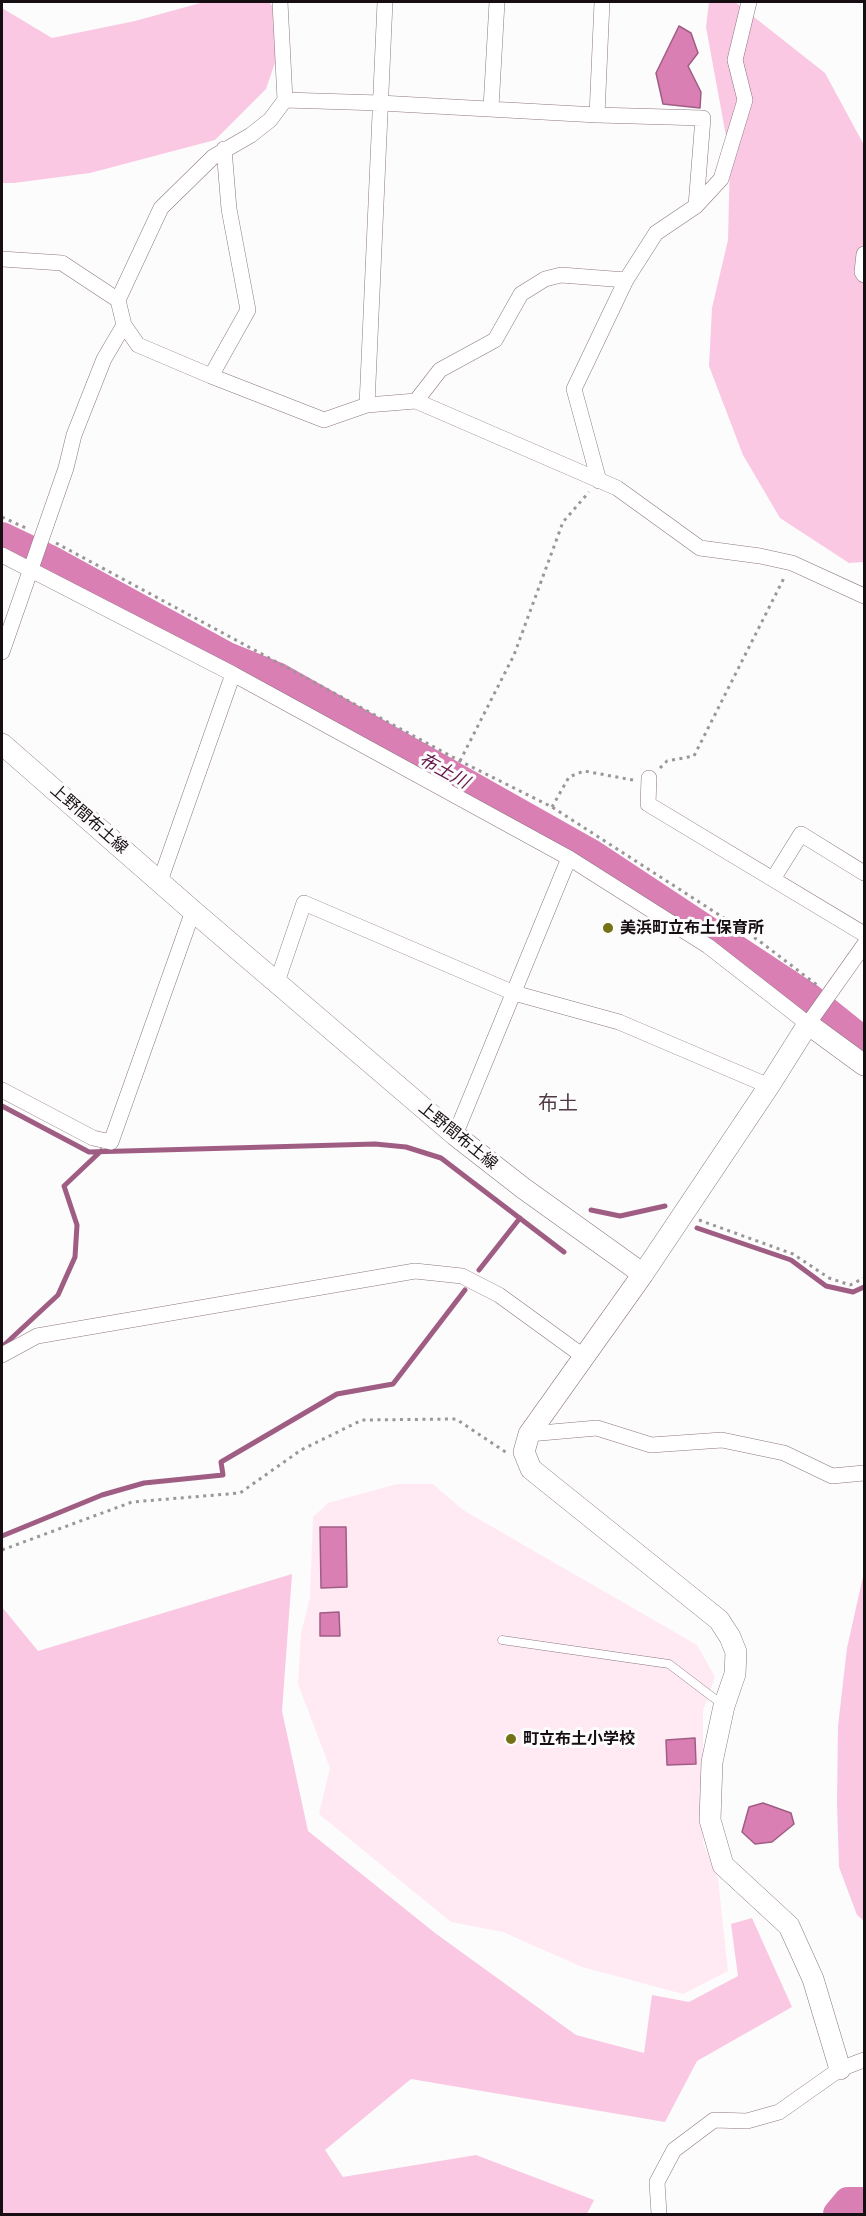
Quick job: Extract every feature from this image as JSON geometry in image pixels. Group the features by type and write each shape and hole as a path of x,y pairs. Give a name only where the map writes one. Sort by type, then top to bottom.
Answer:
{"main road":[{"name":"上野間布土線","path":"2,744 455,1135 523,1188 643,1274"},
{"path":"840,2070 813,1979 789,1926 723,1865 710,1820 712,1762 724,1706 735,1674 736,1652 719,1620 531,1469 527,1443 583,1356 643,1274 769,1086 811,1019 864,1065"}],"street":[{"path":"280,2 285,100 270,120 251,135 213,157 161,208 118,300 124,325 138,345 324,420 367,405 416,401 617,488 700,548 792,563 864,596"},
{"path":"367,405 385,2"},
{"path":"491,108 497,2"},
{"path":"597,115 602,2"},
{"path":"599,481 574,389 626,280 656,233 696,206 721,179 745,100 735,60 749,2"},
{"path":"285,100 380,102 597,115 703,118 696,206"},
{"path":"211,376 248,310 229,209 224,149"},
{"path":"864,254 862,272 864,274"},
{"path":"2,259 62,263 118,300"},
{"path":"416,401 440,370 495,340 521,294 545,279 561,274 626,280"},
{"path":"2,652 66,468 74,435 104,359 124,325"},
{"path":"2,555 233,674 569,858 708,946 811,1019 864,945"},
{"path":"160,881 233,674"},
{"path":"649,778 648,804 864,934"},
{"path":"773,879 801,834 864,873"},
{"path":"455,1135 569,858"},
{"path":"277,982 304,903 514,993 619,1022 769,1086"},
{"path":"2,1090 93,1138 111,1142 193,911"},
{"path":"2,1355 37,1336 415,1271 462,1276 500,1295 583,1356"},
{"path":"527,1443 597,1428 651,1445 722,1440 784,1453 832,1476 864,1473"},
{"path":"659,2214 657,2182 674,2150 714,2120 747,2121 779,2112 840,2070 864,2060"}],"lane":[{"path":"502,1640 669,1664 724,1706"}],"path":[{"path":"460,761 514,656 563,522 599,481"},
{"path":"2,517 42,536 460,761 552,807 758,940 828,994"},
{"path":"552,807 569,777 584,771 637,781 649,778 667,761 694,756 792,563"},
{"path":"685,1211 697,1219 793,1254 829,1278 850,1285 864,1278"},
{"path":"2,1550 132,1502 240,1492 301,1450 362,1420 456,1419 507,1453 527,1443"}],"shaded area":[{"path":"204,2 269,2 279,14 278,54 266,89 215,140 90,173 2,183 2,8 52,38 135,21"},
{"path":"709,2 735,2 825,73 864,145 864,562 849,563 780,518 743,455 709,366 712,308 728,240 730,158 706,27"},
{"path":"679,26 691,33 698,53 688,66 701,92 700,108 663,104 656,73"},
{"name":"町立布土小学校","path":"397,1484 433,1484 463,1510 697,1645 715,1677 703,1711 703,1843 718,1879 728,1971 683,1994 582,1967 503,1932 451,1922 319,1814 330,1768 298,1684 301,1633 310,1598 313,1517 328,1503"},
{"path":"320,1527 346,1527 347,1587 321,1588"},
{"path":"864,1572 864,1921 857,1915 839,1867 837,1803 838,1726 847,1648"},
{"path":"292,1574 282,1711 308,1831 435,1933 576,2035 644,2053 652,1995 689,2002 738,1976 731,1924 752,1918 792,2007 697,2061 665,2122 411,2079 325,2150 343,2177 476,2155 594,2200 587,2214 2,2214 2,1607 38,1651"},
{"path":"339,1612 340,1636 320,1636 320,1613"},
{"path":"695,1738 696,1764 667,1765 666,1740"},
{"path":"763,1803 791,1813 794,1824 772,1842 755,1844 742,1832 749,1807"}],"waterway":[{"name":"布土川","path":"2,537 48,559 227,657 279,678 591,854 809,998 864,1042"},
{"path":"2,1106 89,1152 375,1144 406,1147 441,1158 564,1252"},
{"path":"2,1347 58,1295 75,1257 77,1225 64,1186 101,1151"},
{"path":"591,1210 620,1216 665,1206"},
{"path":"479,1270 520,1218"},
{"path":"697,1228 791,1260 826,1286 853,1292 864,1287"},
{"path":"2,1536 102,1495 144,1483 223,1475 221,1462 337,1394 393,1384 465,1290"},
{"path":"838,2214 848,2202 864,2202"}],"place":[{"name":"美浜町立布土保育所","path":"608,928"},
{"name":"町立布土小学校","path":"511,1739"}],"district":[{"name":"布土","path":"558,1104"}]}
